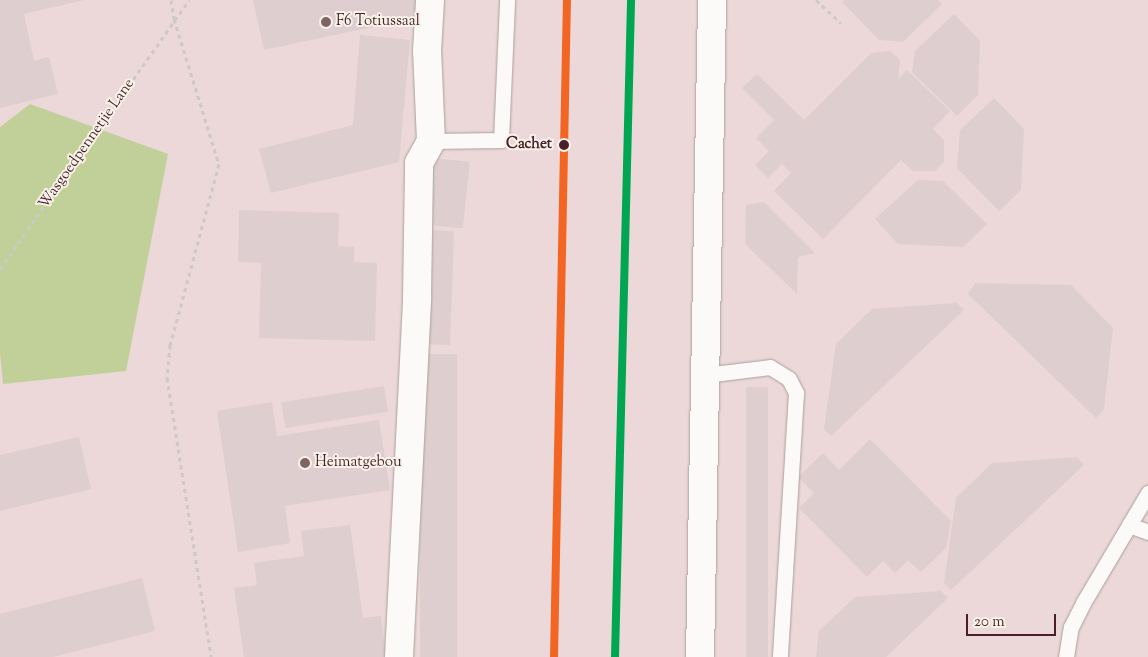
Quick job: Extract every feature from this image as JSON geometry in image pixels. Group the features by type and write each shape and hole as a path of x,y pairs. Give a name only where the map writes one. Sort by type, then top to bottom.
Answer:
{"street":[{"path":"399,657 417,297 419,162 431,141 427,51 430,0"},
{"path":"700,657 712,0"}],"lane":[{"path":"431,141 501,140 507,0"},
{"path":"705,375 770,367 789,379 796,393 780,657"},
{"path":"1066,657 1071,627 1148,493"},
{"path":"1129,524 1148,532"}],"path":[{"path":"171,0 174,19 219,164 170,345 167,378 211,657"},
{"name":"Wasgoedpennetjie Lane","path":"0,269 189,0"},
{"path":"816,0 841,23"}],"shaded area":[{"path":"0,0 1148,0 1148,657 0,657"}],"green space":[{"path":"30,104 168,154 126,371 3,384 0,353 0,127"}],"building":[{"path":"0,0 84,0 24,14 34,61 49,57 58,94 0,108"},
{"name":"F6 Totiussaal","path":"253,0 426,0 429,15 264,50"},
{"path":"845,0 938,0 942,4 903,42 879,40 842,2"},
{"path":"954,14 980,41 978,95 957,116 912,72 915,51"},
{"path":"360,35 410,40 399,162 271,193 259,149 353,125"},
{"path":"890,51 900,60 898,79 907,70 950,111 933,129 944,140 944,162 935,171 913,171 901,160 823,239 774,191 791,173 782,164 768,178 755,165 769,151 756,138 774,120 742,88 757,74 804,120 871,53"},
{"path":"994,98 1024,129 1021,190 999,211 957,168 960,130"},
{"path":"433,158 470,162 463,229 426,225"},
{"path":"918,180 943,181 987,224 963,247 898,244 875,219"},
{"path":"764,202 815,253 798,257 797,294 745,244 746,205"},
{"path":"239,210 339,213 338,246 354,247 354,262 377,263 375,341 259,338 261,263 238,262"},
{"path":"425,230 454,231 450,345 421,344"},
{"path":"975,283 1071,285 1113,328 1104,409 1096,418 968,294"},
{"path":"957,303 964,310 831,436 824,429 836,344 872,309"},
{"path":"420,354 457,354 457,657 420,657"},
{"path":"384,386 388,412 285,428 281,402"},
{"path":"746,387 768,387 768,657 746,657"},
{"name":"Heimatgebou","path":"272,402 277,436 379,420 390,490 285,506 290,543 238,552 217,411"},
{"path":"79,437 91,489 0,511 0,455"},
{"path":"870,439 951,521 946,548 921,572 908,560 895,573 883,561 867,577 799,508 814,493 798,477 823,453 839,470"},
{"path":"1077,457 1084,465 951,590 944,583 956,498 992,463"},
{"path":"350,525 363,618 381,616 386,657 244,657 234,588 257,585 254,563 304,556 301,531"},
{"path":"142,578 155,631 53,657 0,657 0,614"},
{"path":"941,591 948,598 886,657 816,657 819,631 855,597"}],"railway":[{"path":"615,657 631,0"}],"transit line":[{"path":"554,657 567,0"},
{"path":"615,657 631,0"}],"place":[{"name":"F6 Totiussaal","path":"326,22"},
{"name":"Cachet","path":"564,145"},
{"name":"Heimatgebou","path":"305,463"}]}
